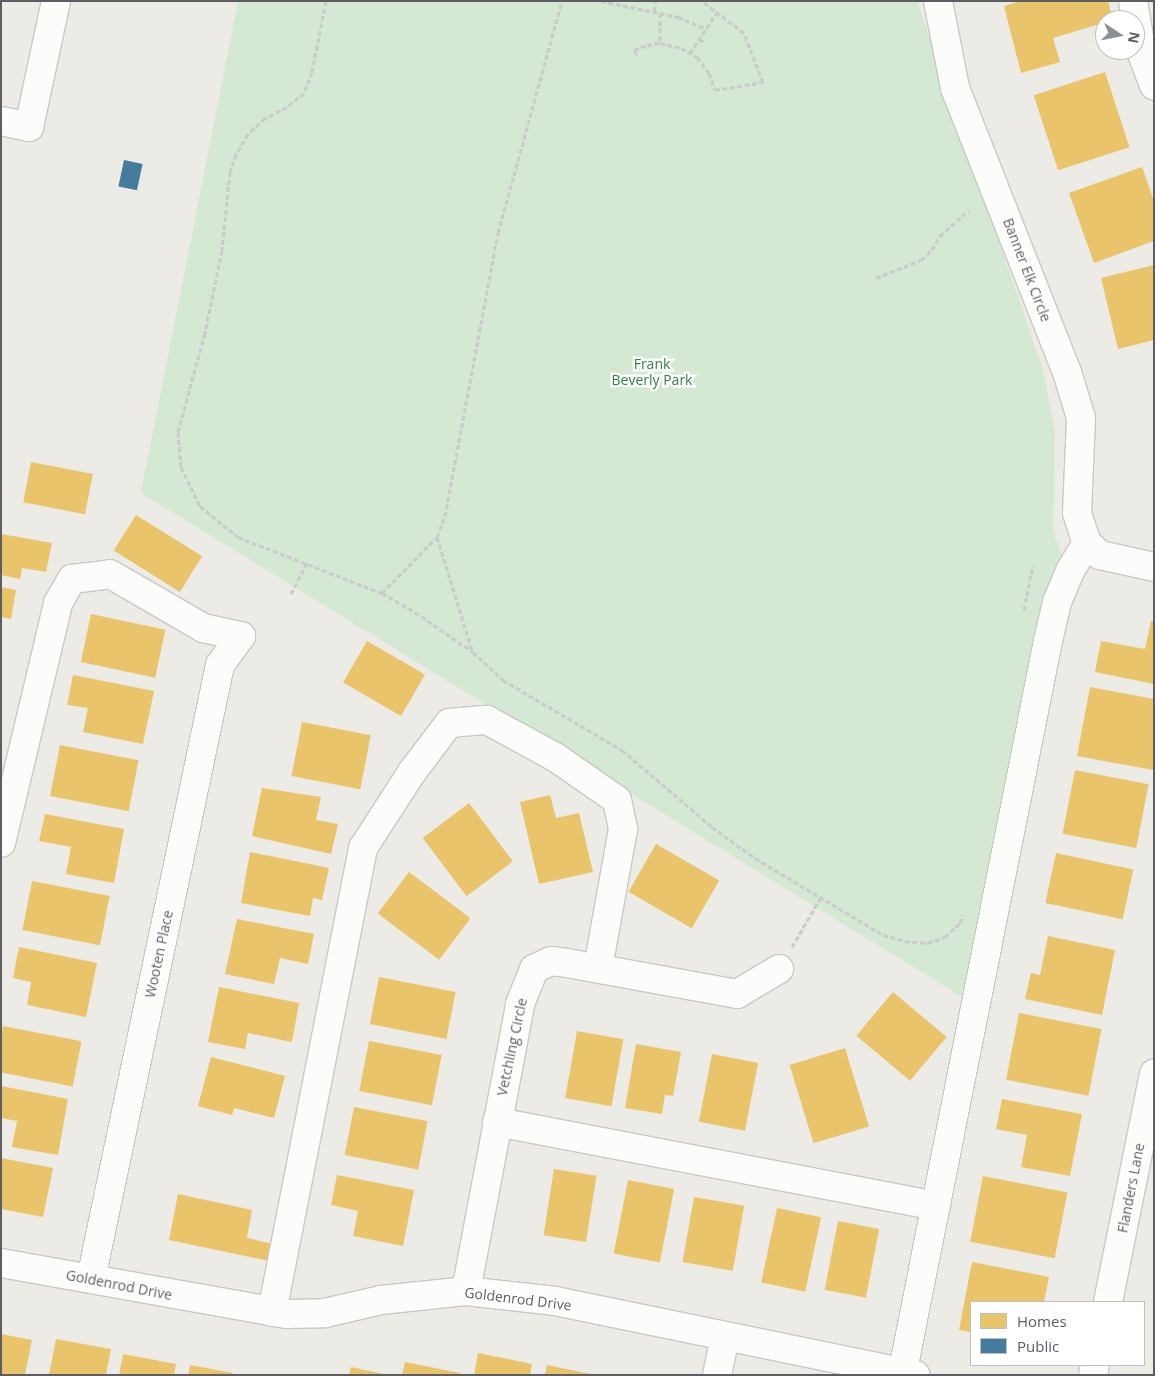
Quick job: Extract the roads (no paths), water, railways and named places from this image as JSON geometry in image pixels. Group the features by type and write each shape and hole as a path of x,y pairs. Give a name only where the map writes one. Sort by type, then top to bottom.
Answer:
{"street":[{"path":"1,121 29,127 56,1"},
{"name":"Banner Elk Circle","path":"938,1 955,88 1068,372 1081,418 1077,513 1087,543"},
{"path":"1134,1 1142,54 1154,86"},
{"path":"907,1374 936,1206 1057,602 1070,571 1087,543 1100,555 1154,566"},
{"name":"Wooten Place","path":"1,843 58,603 72,579 110,574 203,628 241,636 220,665 91,1279"},
{"path":"272,1312 363,848 412,772 449,722 487,720 554,756 617,800 623,829 598,968"},
{"name":"Vetchling Circle","path":"466,1291 520,1004 534,969 551,961 737,994 779,969"},
{"name":"Flanders Lane","path":"1108,1301 1154,1074"},
{"path":"497,1122 936,1206"},
{"name":"Goldenrod Drive","path":"1,1263 272,1312 325,1313 381,1300 466,1291 555,1301 725,1338 907,1374"},
{"path":"717,1375 725,1338"}],"park label":[{"name":"Frank Beverly Park","path":"652,372"}]}
